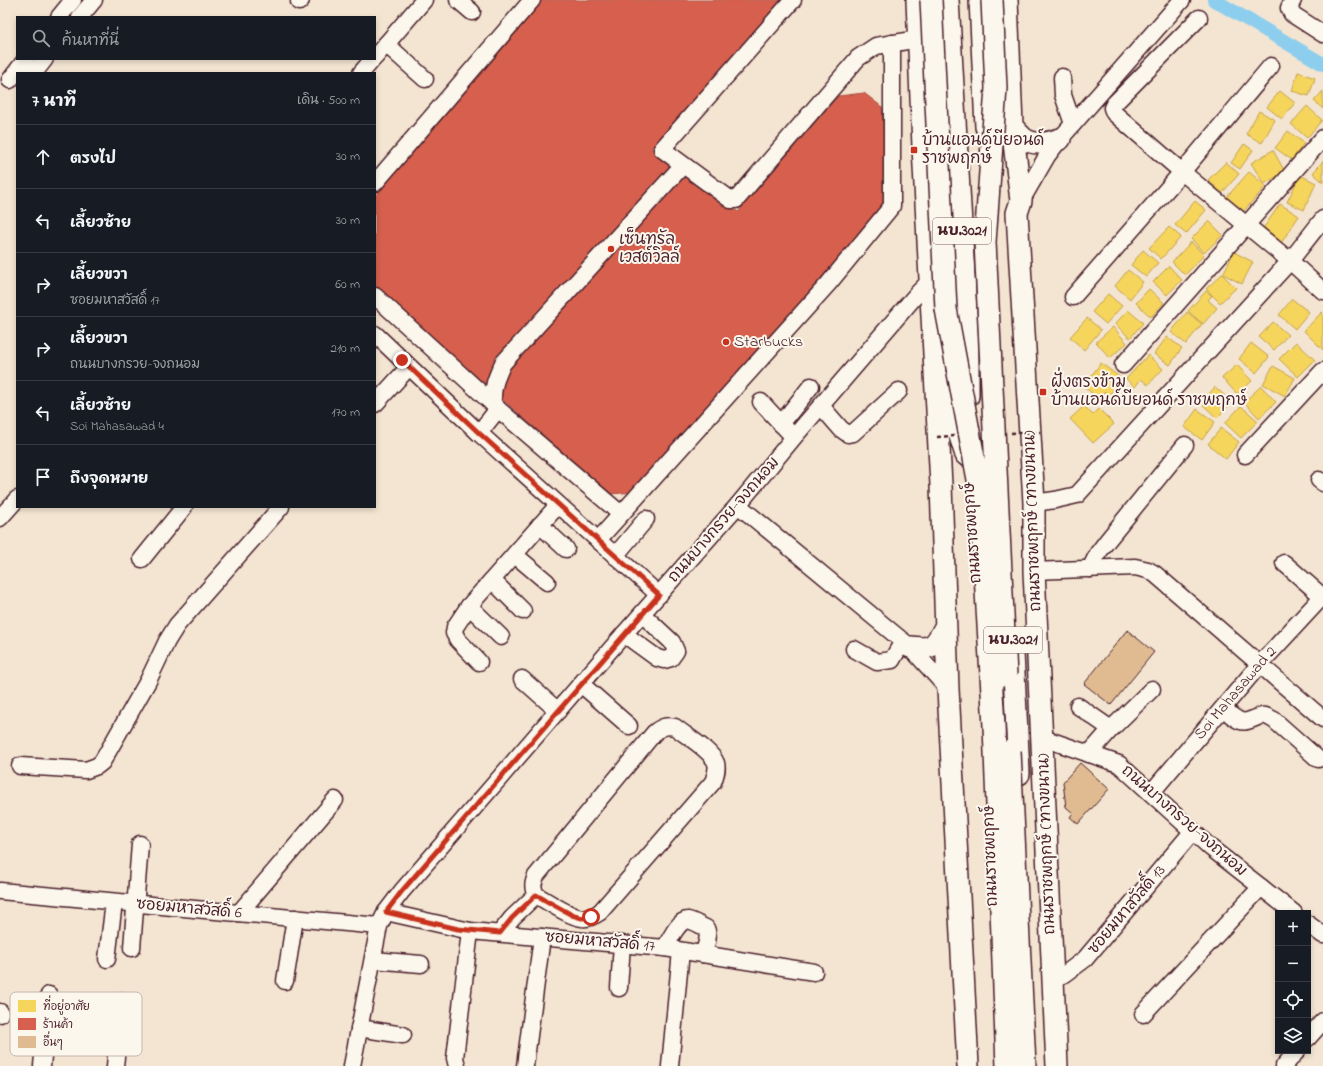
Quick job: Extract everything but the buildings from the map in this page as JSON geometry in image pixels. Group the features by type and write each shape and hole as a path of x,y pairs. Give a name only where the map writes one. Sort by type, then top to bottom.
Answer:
{"main road":[{"name":"นบ.3021","path":"917,0 941,484 948,689"},
{"path":"931,0 946,309 980,490 994,726 1007,1066"},
{"name":"ถนนราชพฤกษ์","path":"948,0 968,344 968,461 988,793 999,1066"},
{"name":"ถนนราชพฤกษ์","path":"980,0 1018,734 1032,1066"},
{"path":"992,0 996,88 984,242 1025,1066"},
{"name":"ถนนราชพฤกษ์ (ทางขนาน)","path":"1007,0 1012,126 1020,202 1017,212 1034,503 1034,571 1043,738 1052,979 1057,1066"},
{"path":"991,214 1010,77"},
{"path":"1012,126 1024,139 1031,142 1050,142 1066,131"},
{"path":"934,352 968,461"},
{"path":"906,644 924,649 936,643 945,627"},
{"path":"948,689 968,1066"}],"street":[{"path":"60,16 73,0"},
{"path":"81,16 94,0"},
{"path":"376,56 424,0"},
{"path":"458,0 472,12"},
{"path":"376,182 532,0"},
{"path":"793,0 662,149 727,197 736,200 858,58 876,46 919,39"},
{"path":"1020,202 1047,156 1066,131 1182,0"},
{"path":"1293,0 1289,8 1292,14 1323,34"},
{"path":"1199,18 1114,104 1112,108 1114,113 1323,291"},
{"path":"598,540 829,283 892,206 892,43"},
{"path":"386,44 425,79"},
{"path":"9,80 25,60"},
{"path":"35,72 44,60"},
{"path":"362,72 372,60"},
{"path":"1073,297 1182,172 1271,66"},
{"path":"1062,77 1066,131"},
{"path":"1123,366 1323,138"},
{"path":"496,406 492,394 494,382 503,364 683,165"},
{"path":"1034,503 1077,495 1290,262 1323,219"},
{"name":"ถนนบางกรวย-จงถนอม","path":"352,1066 373,960 383,919 407,885 738,504 820,406 930,281"},
{"path":"376,297 496,406 621,514"},
{"path":"376,335 479,433 659,595"},
{"path":"376,403 409,367"},
{"path":"1245,455 1323,371"},
{"path":"781,424 811,386"},
{"path":"820,406 841,429 848,434 853,433 899,391"},
{"path":"761,402 794,437"},
{"path":"479,433 496,406"},
{"path":"1090,569 1098,553 1107,541 1185,446"},
{"path":"0,518 16,500"},
{"path":"738,504 906,644 948,689"},
{"path":"479,662 458,640 454,633 454,627 470,606 558,505"},
{"path":"142,559 183,508"},
{"path":"20,766 86,770 97,766 102,762 148,681 177,625 280,508"},
{"path":"615,556 646,519"},
{"path":"540,524 566,549"},
{"path":"515,555 547,582"},
{"path":"1284,563 1323,596"},
{"path":"1034,571 1135,566 1148,570 1155,574 1323,720"},
{"path":"493,581 523,611"},
{"name":"Soi Mahasawad 2","path":"1151,793 1260,664 1323,596"},
{"path":"470,606 501,637"},
{"path":"624,634 656,658 664,660 671,658 676,652 672,642 642,614"},
{"path":"854,649 877,662 892,660 906,644"},
{"path":"522,679 558,711"},
{"path":"581,684 629,726"},
{"path":"1089,754 1111,728 1152,688"},
{"path":"1078,706 1111,728"},
{"path":"1224,707 1234,718 1242,722 1250,721 1262,716 1274,720 1318,759"},
{"path":"661,727 675,727 711,755 716,764 716,772 713,782 600,912 591,917 582,918 572,915 536,895 533,889 533,883 536,876 654,733 661,727"},
{"name":"ถนนบางกรวย-จงถนอม","path":"1043,738 1119,764 1211,848 1290,910"},
{"path":"239,913 335,800"},
{"name":"ซอยมหาสวัสดิ์ 13","path":"1052,979 1065,974 1086,958 1193,831"},
{"path":"132,948 140,844"},
{"path":"1143,1014 1261,887"},
{"name":"ซอยมหาสวัสดิ์ 6","path":"0,891 295,918 383,919"},
{"path":"500,933 512,918 536,895"},
{"path":"107,959 114,902"},
{"path":"286,981 295,918"},
{"name":"ซอยมหาสวัสดิ์ 17","path":"383,919 470,931 542,936 665,948 814,972"},
{"path":"665,948 679,924 689,920 706,928 708,939 703,954"},
{"path":"1311,926 1323,935"},
{"path":"457,1066 455,1058 470,931"},
{"path":"525,1066 542,936"},
{"path":"618,988 622,944"},
{"path":"670,1066 681,951"},
{"path":"373,960 421,964"},
{"path":"1311,1035 1323,1022"},
{"path":"360,1028 403,1035"},
{"path":"1284,1066 1294,1054"},
{"path":"42,1066 43,1056"},
{"path":"115,1066 116,1056"}],"waterway":[{"path":"1214,0 1323,64"}],"place":[{"name":"บ้านแอนด์บียอนด์ ราชพฤกษ์","path":"914,150"},
{"name":"เซ็นทรัล เวสต์วิลล์","path":"611,249"},
{"name":"Starbucks","path":"726,342"},
{"name":"ฝั่งตรงข้าม บ้านแอนด์บียอนด์ ราชพฤกษ์","path":"1043,392"}],"route":[{"path":"402,360 479,433 659,595 402,891 386,912 458,929 500,933 512,918 536,895 572,915 582,918 591,917"}]}
